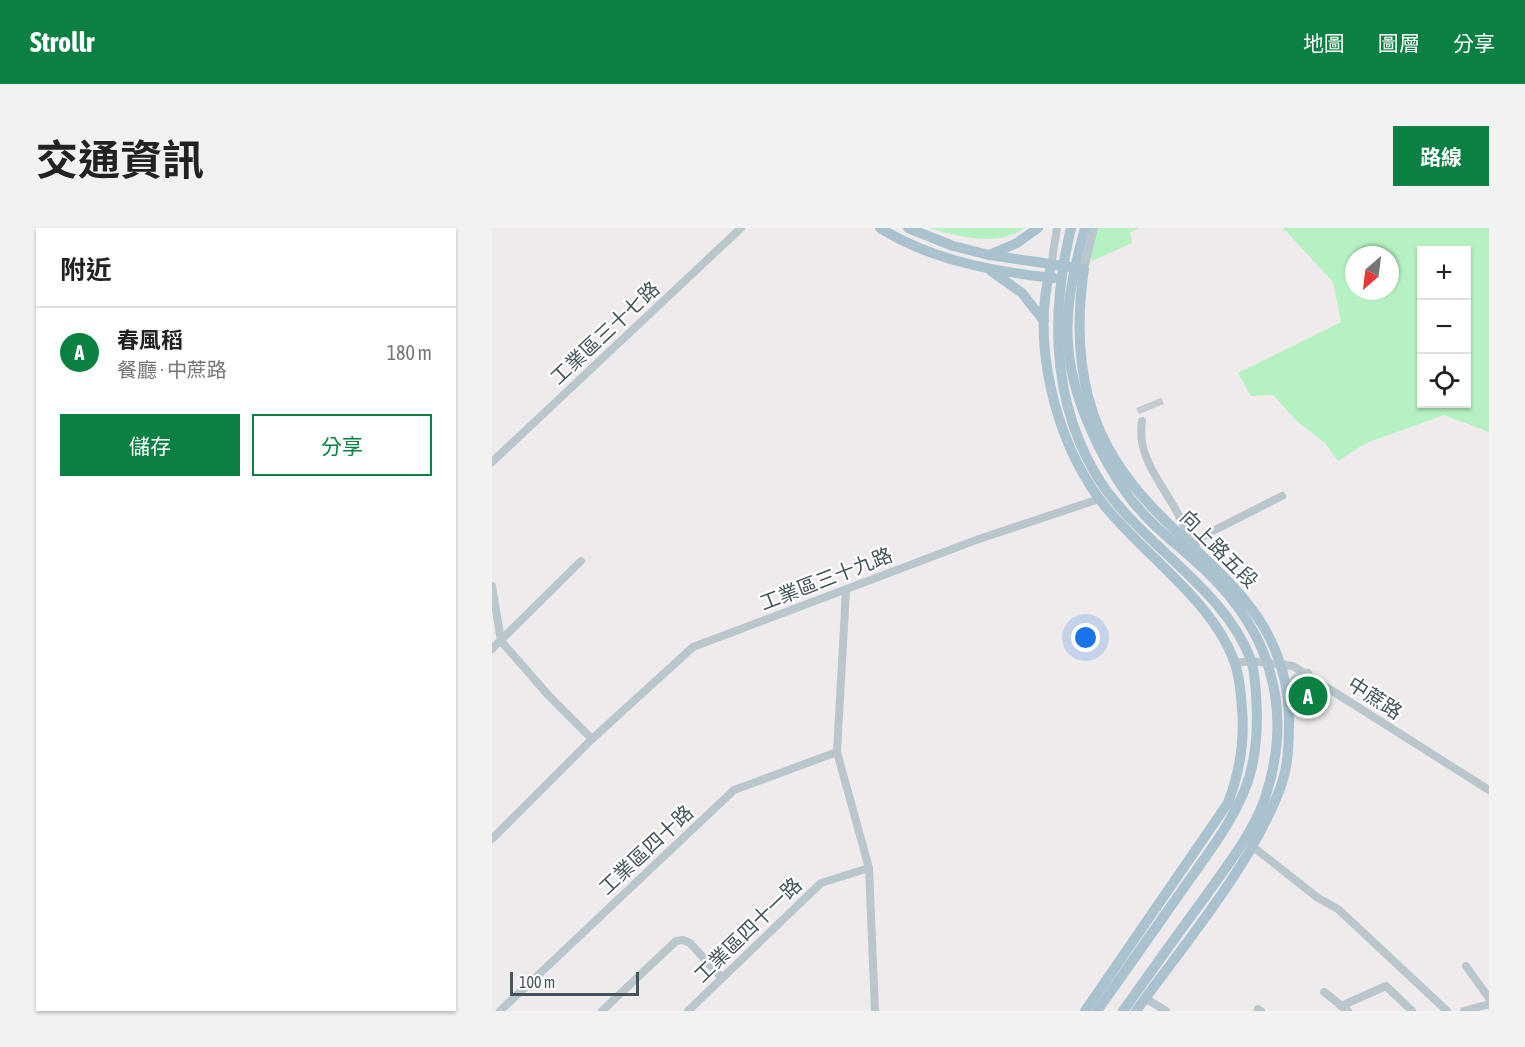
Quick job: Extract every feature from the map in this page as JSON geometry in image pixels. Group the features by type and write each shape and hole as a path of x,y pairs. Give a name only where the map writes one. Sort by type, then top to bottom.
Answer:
{"main road":[{"path":"880,228 915,247 988,269 1048,278 1070,273"},
{"path":"908,228 953,246 1070,273"},
{"path":"989,255 1017,243 1038,228"},
{"name":"向上路五段","path":"1071,228 1068,344 1076,383 1088,421 1107,464 1131,499 1171,543 1216,582 1238,606 1269,662 1273,680 1277,738 1271,778 1263,803 1234,856 1123,1011"},
{"name":"向上路五段","path":"1085,228 1070,273 1057,327 1060,375 1066,406 1095,473 1140,530 1214,603 1235,631 1251,661 1257,734 1253,765 1246,788 1212,849 1097,1011"},
{"path":"988,269 1022,294 1044,321"},
{"name":"向上路五段","path":"1070,273 1080,360 1096,418 1115,460 1139,493 1242,595 1266,628 1282,663 1288,687 1288,761 1273,805 1252,846 1136,1011"},
{"path":"1048,278 1044,321 1047,369 1057,411 1074,451 1099,499 1122,527 1213,623 1235,663 1244,734 1240,765 1228,803 1086,1011"}],"street":[{"name":"工業區三十七路","path":"492,462 741,228"},
{"name":"向上路五段","path":"1057,228 1070,273"},
{"name":"向上路五段","path":"1070,273 1094,228"},
{"path":"1142,421 1140,435 1155,479 1177,512 1193,547 1205,536 1282,496"},
{"name":"工業區三十九路","path":"492,840 592,739 693,647 976,540 1099,499"},
{"path":"492,649 581,561"},
{"path":"492,586 501,641 549,696 592,739"},
{"path":"846,590 837,752 869,868 875,1011"},
{"name":"中蔗路","path":"1235,663 1251,661 1282,663 1308,673 1489,790"},
{"path":"1288,687 1296,678 1308,673"},
{"name":"工業區四十路","path":"501,1011 734,790 837,752"},
{"path":"1252,846 1318,898 1338,909 1447,1011"},
{"name":"工業區四十一路","path":"688,1011 821,883 869,868"},
{"path":"602,1011 676,941 683,940 690,943 722,978"},
{"path":"1466,966 1489,998"},
{"path":"1324,992 1344,1008 1386,986 1412,1011"},
{"path":"1145,998 1166,1011"},
{"path":"1464,1011 1489,1004"}],"green space":[{"path":"929,228 1025,228 1014,234 990,239 965,237"},
{"path":"1092,228 1138,228 1130,233 1132,243 1092,261 1087,245"},
{"path":"1283,228 1489,228 1489,432 1444,415 1366,443 1338,461 1325,443 1298,422 1273,395 1251,396 1238,373 1341,322 1333,282"}],"building":[{"path":"1161,398 1164,404 1139,414 1136,408"}],"place":[{"name":"春風稻","path":"1308,696"}]}
